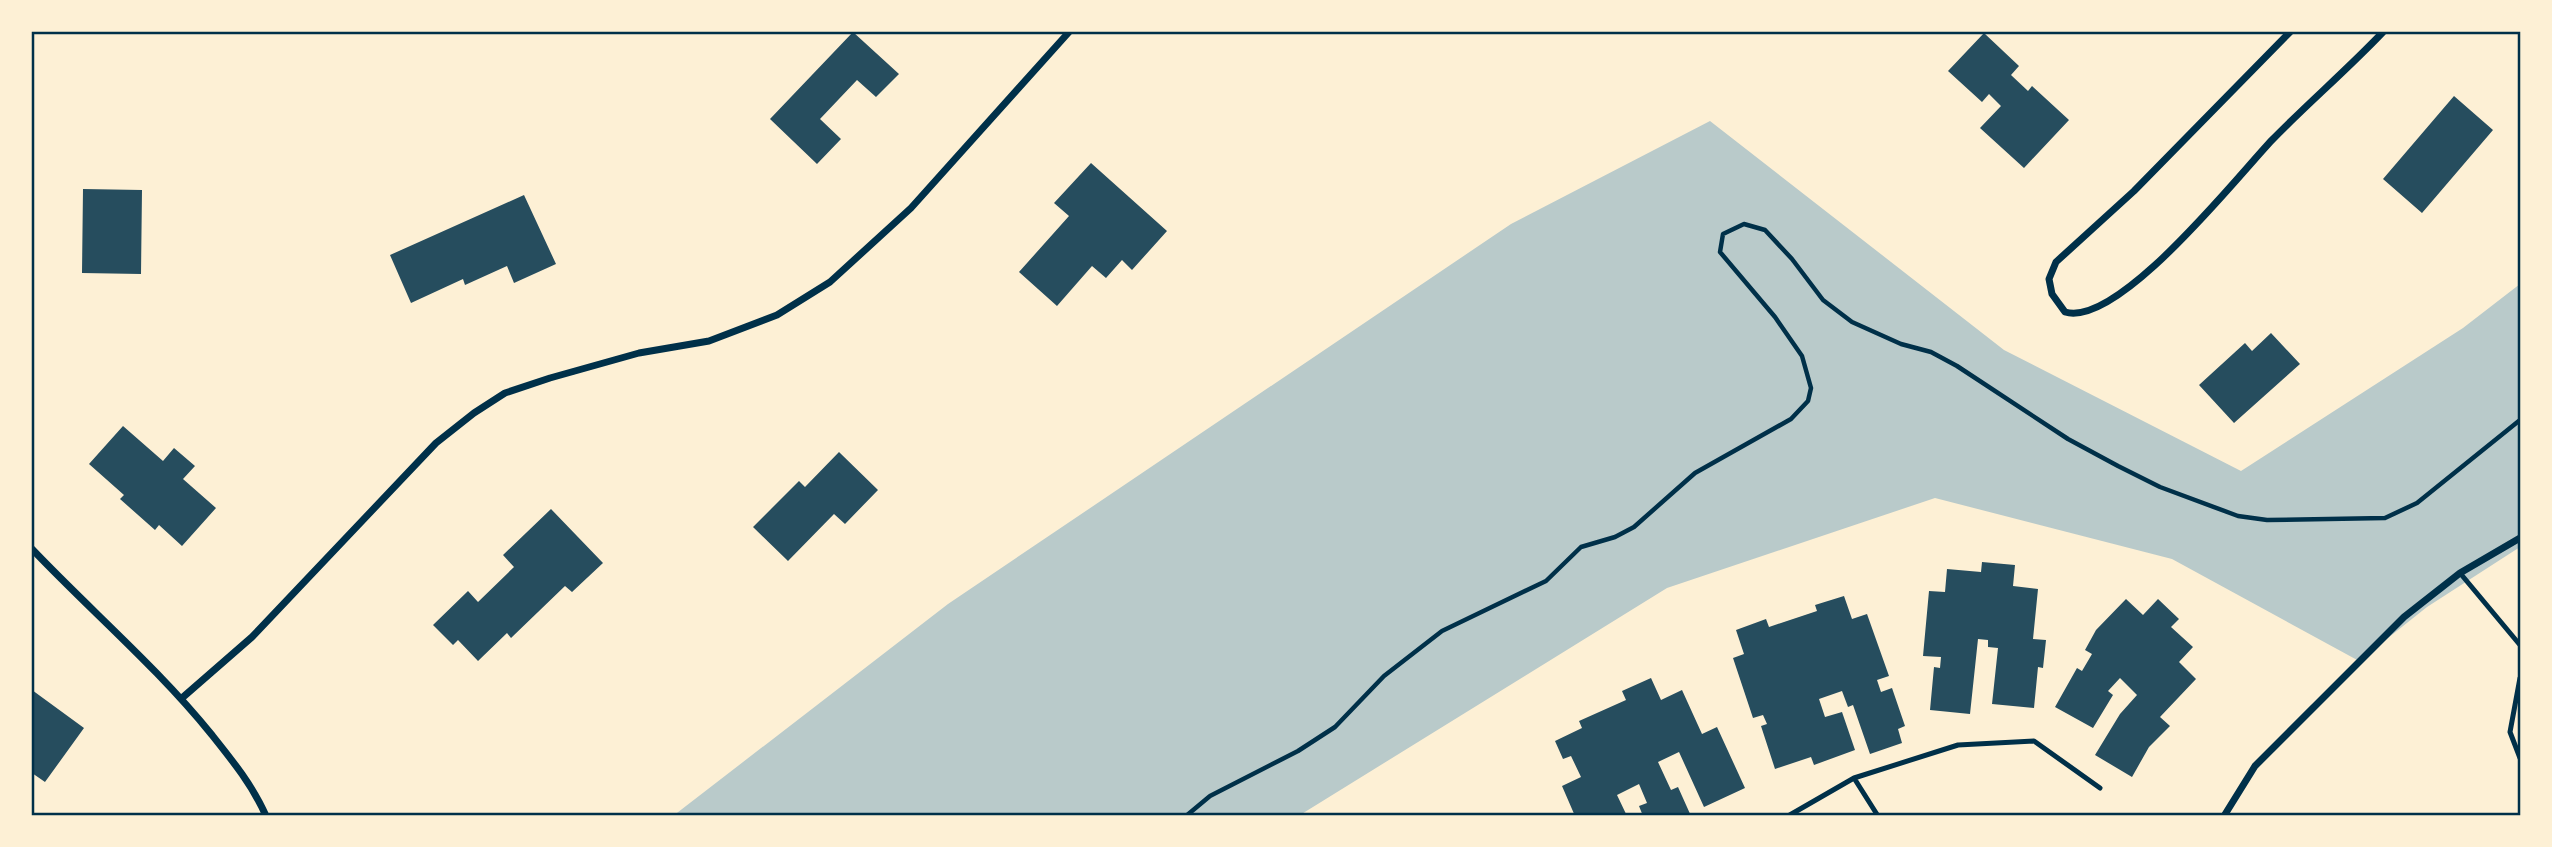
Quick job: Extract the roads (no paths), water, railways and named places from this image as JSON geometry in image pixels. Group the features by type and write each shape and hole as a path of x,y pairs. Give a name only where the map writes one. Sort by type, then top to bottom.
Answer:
{"street":[{"path":"182,698 252,638 436,443 505,393 639,354 709,341 777,315 830,282 911,208 1069,32"},
{"path":"2290,32 2134,191 2056,262 2049,279 2052,294 2065,312 2085,313 2150,271 2272,140 2383,32"},
{"path":"2224,816 2255,766 2404,617 2460,573 2521,538"},
{"path":"32,549 71,591 127,639 182,698 228,754 258,798 265,816"}],"lane":[{"path":"2460,573 2521,645"},
{"path":"2521,678 2510,732 2521,758"},
{"path":"1788,816 1854,778 1958,745 2034,741 2100,788"},
{"path":"1854,778 1878,816"}]}
